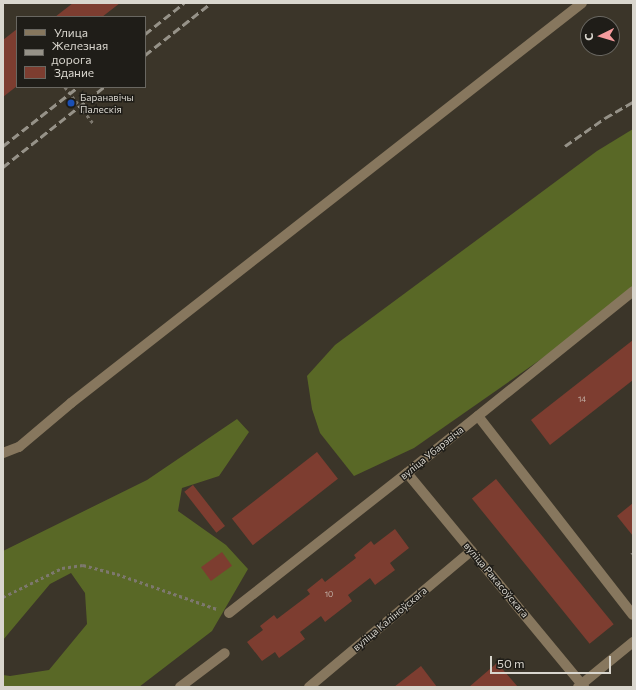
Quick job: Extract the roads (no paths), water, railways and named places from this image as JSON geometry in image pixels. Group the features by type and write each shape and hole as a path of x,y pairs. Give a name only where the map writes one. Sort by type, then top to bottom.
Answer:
{"street":[{"path":"3,453 19,447 78,398 582,3"},
{"name":"вуліца Убарэвіча","path":"229,613 407,473 633,291"},
{"path":"478,416 633,615"},
{"name":"вуліца Ракасоўскага","path":"407,473 581,686"},
{"name":"вуліца Каліноўскага","path":"309,687 471,551"},
{"path":"581,686 633,642"},
{"path":"180,687 225,653"}],"railway":[{"path":"146,33 184,3"},
{"path":"146,54 211,3"},
{"path":"3,146 77,88"},
{"path":"3,167 103,88"},
{"path":"565,146 605,118 633,102"}],"place":[{"name":"Баранавічы Палескія","path":"71,103"}]}
